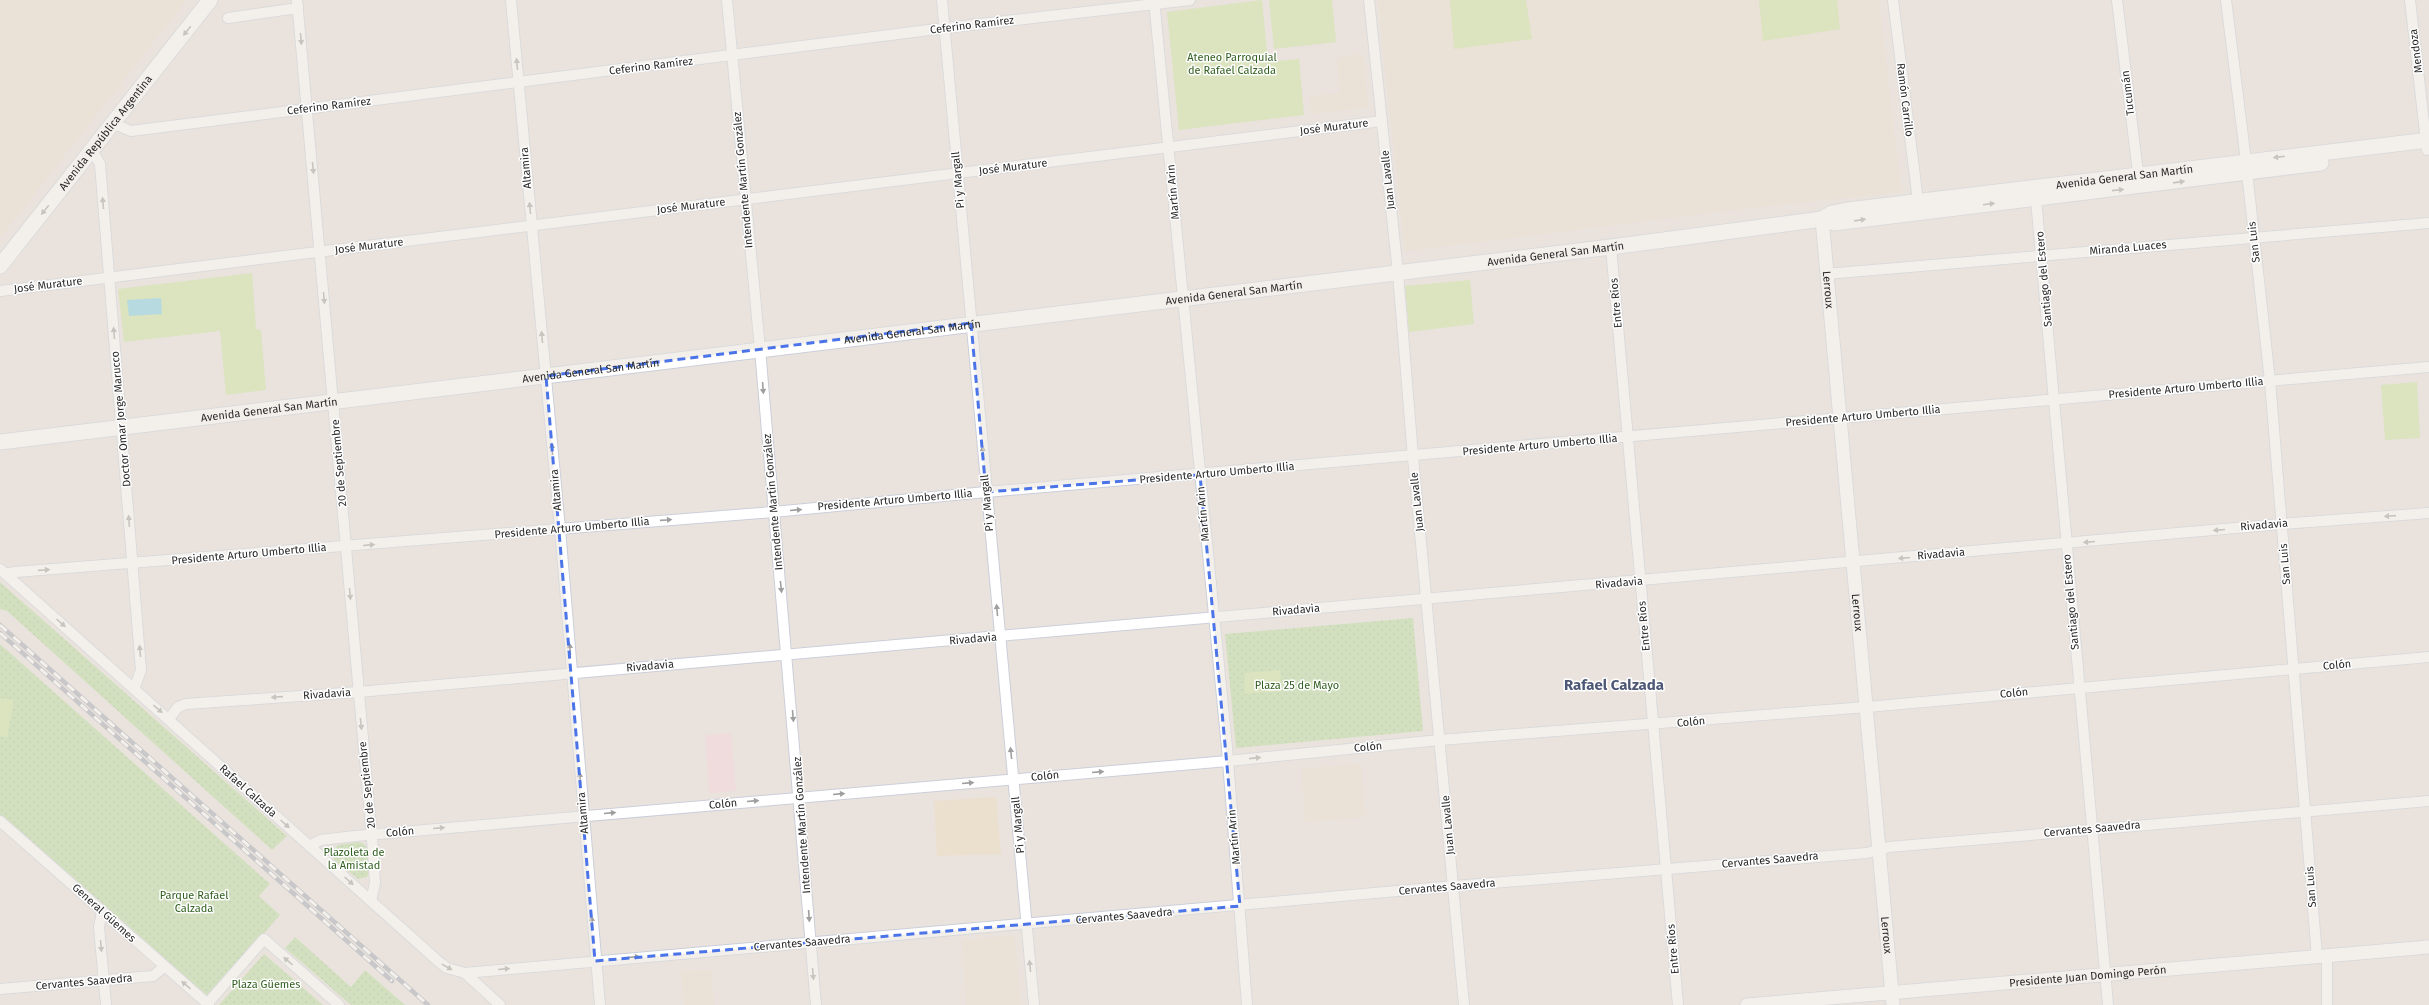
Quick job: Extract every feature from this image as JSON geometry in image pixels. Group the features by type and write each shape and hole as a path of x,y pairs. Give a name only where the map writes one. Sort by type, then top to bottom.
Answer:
{"main road":[{"name":"Avenida República Argentina","path":"0,266 114,124 210,0"},
{"name":"Avenida General San Martín","path":"1,442 971,323 1611,247 1822,219 1832,213 1918,201 2139,181 2428,145"},
{"name":"Avenida General San Martín","path":"1822,219 1834,223 2036,199 2139,181"}],"street":[{"name":"Altamira","path":"511,0 560,528 595,961 600,1005"},
{"name":"Intendente Martín González","path":"727,0 744,200 760,349 773,512 800,797 816,1005"},
{"name":"Pi y Margall","path":"942,0 999,636 1014,779 1034,1005"},
{"name":"Ceferino Ramírez","path":"114,124 131,131 307,108 518,84 1154,2 1190,0"},
{"name":"Juan Lavalle","path":"1369,0 1398,273 1413,456 1464,1005"},
{"name":"Ramón Carrillo","path":"1893,0 1918,201"},
{"name":"Tucumán","path":"2117,0 2139,181"},
{"name":"San Luis","path":"2226,0 2270,381 2306,813 2327,1005"},
{"name":"Mendoza","path":"2410,0 2428,145"},
{"name":"Martín Arin","path":"1154,2 1200,475 1212,617 1228,761 1248,1005"},
{"path":"228,18 298,4"},
{"name":"20 de Septiembre","path":"298,4 347,547 358,692 372,834 375,883 371,901"},
{"name":"José Murature","path":"0,291 1382,122"},
{"name":"Doctor Omar Jorge Marucco","path":"92,150 100,164 142,670 134,688"},
{"name":"Santiago del Estero","path":"2036,199 2108,1005"},
{"name":"Lerroux","path":"1822,219 1852,562 1867,707 1892,999"},
{"name":"Miranda Luaces","path":"1826,274 2429,223"},
{"name":"Entre Ríos","path":"1611,247 1678,1005"},
{"name":"Presidente Arturo Umberto Illia","path":"3,572 132,564 560,528 773,512 986,492 1200,475 2429,367"},
{"name":"Rivadavia","path":"169,719 178,707 186,704 358,692 2066,544 2281,524 2429,513"},
{"name":"Rafael Calzada","path":"3,572 438,961 452,970 465,972 500,1005"},
{"name":"Colón","path":"309,846 321,840 372,834 583,815 1228,761 1440,740 1653,725 1867,707 2429,657"},
{"name":"Cervantes Saavedra","path":"465,972 1666,869 1879,850 1889,847 2092,829 2306,813 2429,801"},
{"name":"General Güemes","path":"0,820 164,968 208,1004"},
{"path":"102,912 100,927 106,1005"},
{"path":"208,1004 264,939 339,1005"},
{"name":"Presidente Juan Domingo Perón","path":"1747,1005 1892,999 2105,974 2426,947"},
{"name":"Cervantes Saavedra","path":"0,989 153,976 164,968"}],"highlighted area":[{"path":"971,323 986,492 1200,475 1240,906 595,961 546,376"}],"shaded area":[{"path":"0,0 186,0 0,238"},
{"path":"1378,0 1879,0 1901,192 1749,208 1405,251"},
{"path":"1363,54 1368,107 1312,114 1310,97 1340,93 1337,58"},
{"path":"731,733 736,791 709,793 705,735"},
{"path":"1361,764 1365,817 1305,822 1302,769"},
{"path":"996,797 1001,854 937,856 934,801"},
{"path":"1014,935 1021,1005 966,1005 962,941"},
{"path":"711,970 714,1005 684,1005 681,971"}],"green space":[{"name":"Ateneo Parroquial de Rafael Calzada","path":"1262,0 1268,62 1299,59 1304,115 1179,130 1167,12"},
{"path":"1269,0 1332,0 1336,42 1274,49"},
{"path":"1450,0 1526,0 1532,39 1454,49"},
{"path":"1759,0 1837,0 1840,29 1763,41"},
{"path":"252,273 256,329 261,330 266,390 226,395 220,331 124,342 118,289"},
{"path":"1470,280 1474,324 1409,332 1405,286"},
{"path":"2417,382 2420,438 2385,440 2381,385"},
{"path":"0,582 287,836 272,850 7,611 0,609"},
{"name":"Plaza 25 de Mayo","path":"1413,618 1423,731 1236,748 1225,634"},
{"name":"Parque Rafael Calzada","path":"0,644 270,884 259,896 280,915 208,997 202,995 0,815"},
{"path":"1280,670 1282,691 1245,694 1244,673"},
{"path":"0,698 14,700 7,738 0,736"},
{"name":"Plazoleta de la Amistad","path":"359,842 364,844 368,851 370,865 369,874 367,877 358,879 334,860 332,851 338,845"},
{"path":"295,937 351,987 365,970 405,1005 351,1005 285,948"},
{"name":"Plaza Güemes","path":"264,954 323,1005 219,1005"}],"water":[{"path":"161,298 162,314 129,316 127,300"}],"railway":[{"path":"0,625 428,1005"},
{"path":"0,633 392,981"}],"district":[{"name":"Rafael Calzada","path":"1614,685"}]}
